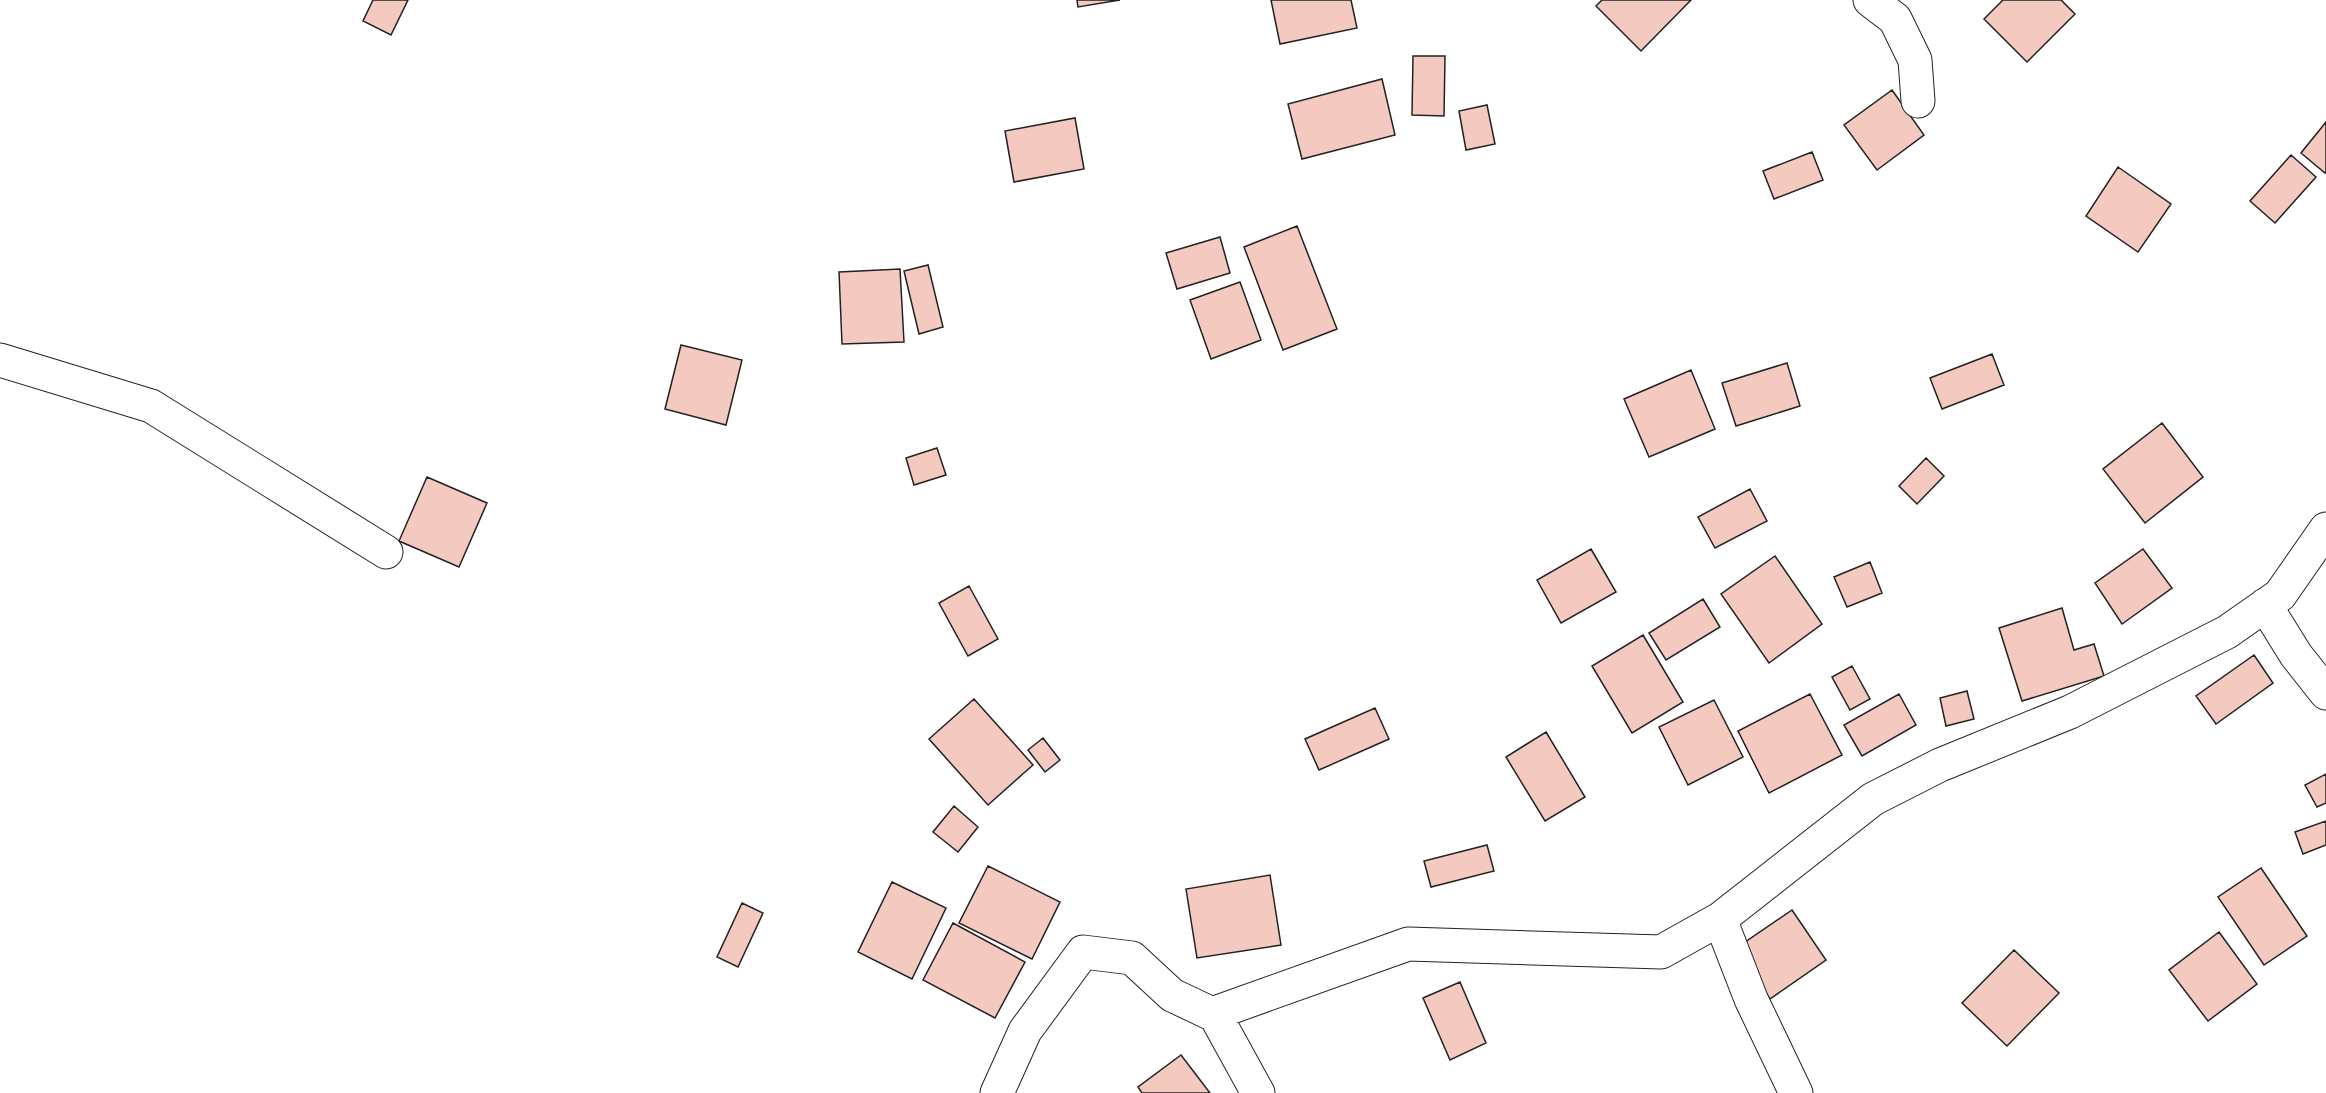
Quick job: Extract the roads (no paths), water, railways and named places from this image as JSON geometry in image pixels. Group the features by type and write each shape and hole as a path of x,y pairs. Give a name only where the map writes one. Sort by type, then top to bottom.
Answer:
{"street":[{"path":"1870,0 1895,19 1915,60 1918,101"},
{"path":"0,360 151,405 386,552"},
{"path":"1214,1013 1408,944 1660,952 1720,919 1873,799 1940,765 2070,712 2227,632 2280,595 2326,529"},
{"path":"2265,605 2295,654 2326,693"},
{"path":"1720,919 1751,999 1796,1093"},
{"path":"997,1093 1025,1031 1083,952 1132,958 1172,995 1214,1013 1258,1093"}]}
